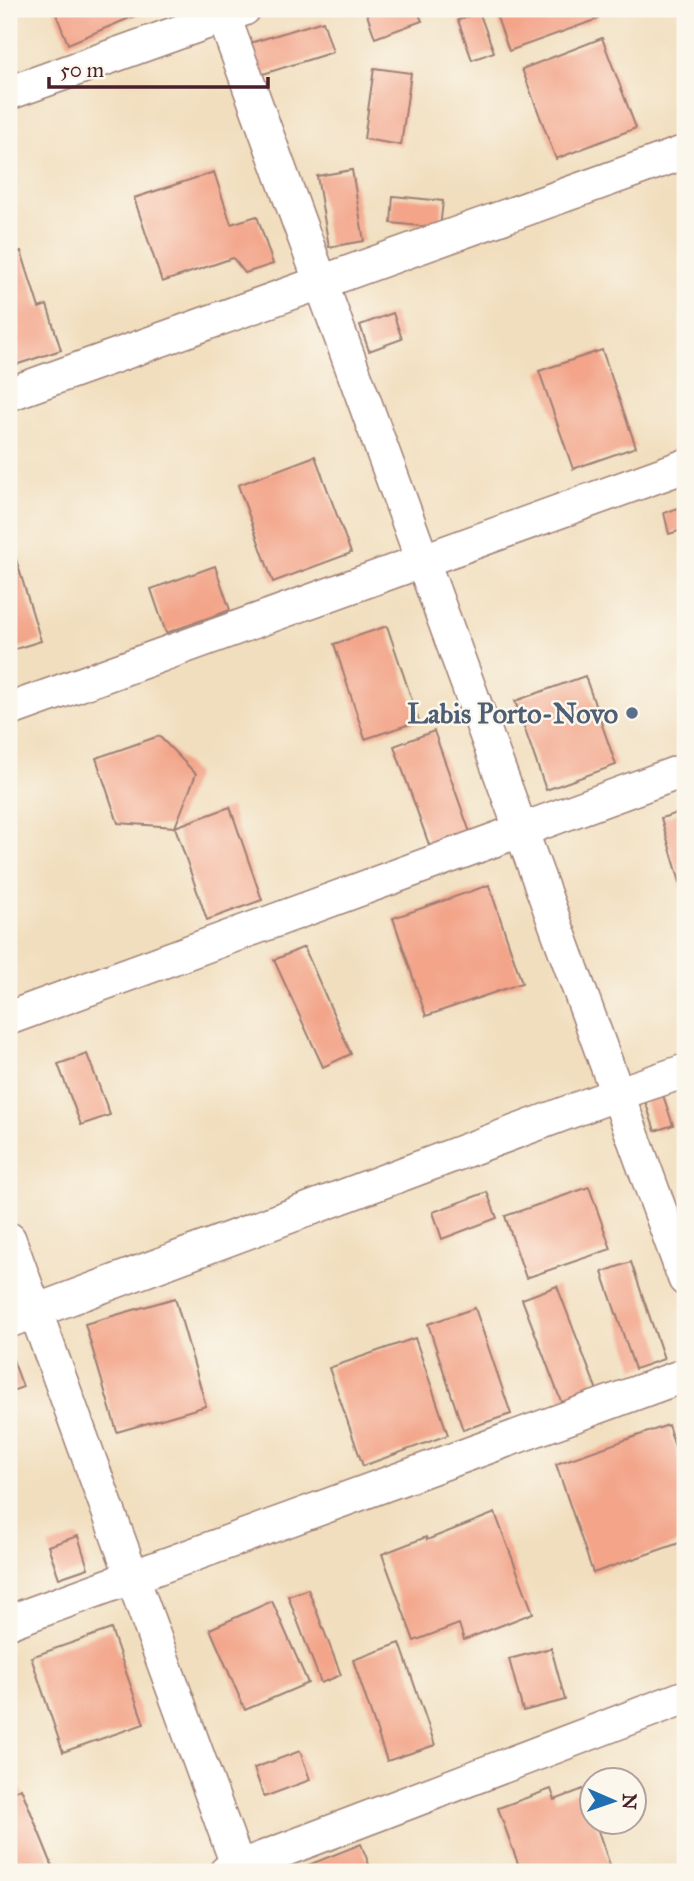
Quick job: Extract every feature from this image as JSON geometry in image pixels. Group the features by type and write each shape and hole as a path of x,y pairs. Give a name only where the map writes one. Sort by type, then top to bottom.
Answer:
{"street":[{"path":"9,93 229,11 321,282 685,1279"},
{"path":"9,394 685,152"},
{"path":"9,710 685,466"},
{"path":"9,1018 685,770"},
{"path":"22,1317 685,1071"},
{"path":"9,1239 22,1317 132,1577 235,1871 685,1697"},
{"path":"9,1622 685,1375"}],"building":[{"path":"54,9 151,9 68,44"},
{"path":"365,9 417,9 422,21 375,38"},
{"path":"494,9 594,9 598,19 509,51"},
{"path":"479,12 494,52 472,60 458,20"},
{"path":"323,21 333,52 260,75 250,43"},
{"path":"602,38 636,128 556,159 522,69"},
{"path":"374,68 411,73 401,145 364,139"},
{"path":"352,170 364,241 329,247 317,176"},
{"path":"214,172 231,224 257,216 273,264 245,273 233,258 162,282 134,198"},
{"path":"393,196 443,201 440,228 391,223"},
{"path":"21,251 39,308 47,305 61,350 9,367 9,255"},
{"path":"393,313 402,339 369,351 360,325"},
{"path":"602,350 636,447 573,469 539,371"},
{"path":"315,456 351,553 273,582 238,485"},
{"path":"685,506 685,529 669,534 664,513"},
{"path":"9,536 41,641 9,651"},
{"path":"215,566 230,610 166,633 151,589"},
{"path":"387,626 419,721 365,739 334,644"},
{"path":"585,676 616,765 546,790 515,701"},
{"path":"434,731 473,841 433,856 394,746"},
{"path":"159,736 196,774 175,827 118,823 96,758"},
{"path":"230,807 262,900 207,920 175,827"},
{"path":"685,811 685,899 661,818"},
{"path":"489,885 522,983 426,1016 393,918"},
{"path":"304,947 351,1054 323,1067 274,960"},
{"path":"87,1054 110,1115 81,1125 58,1064"},
{"path":"662,1092 673,1125 655,1131 644,1098"},
{"path":"589,1187 611,1249 526,1278 505,1216"},
{"path":"487,1192 497,1218 442,1239 433,1212"},
{"path":"631,1262 664,1359 635,1369 602,1272"},
{"path":"557,1286 599,1396 564,1409 522,1299"},
{"path":"175,1298 206,1406 117,1432 85,1324"},
{"path":"475,1308 511,1414 463,1430 428,1324"},
{"path":"415,1338 448,1435 363,1466 329,1368"},
{"path":"9,1349 23,1387 9,1392"},
{"path":"668,1425 685,1478 685,1541 593,1573 556,1464"},
{"path":"495,1513 533,1613 464,1640 459,1624 414,1641 382,1554 426,1537 427,1540"},
{"path":"78,1536 88,1568 59,1578 48,1546"},
{"path":"308,1589 341,1675 321,1683 288,1596"},
{"path":"272,1601 308,1683 245,1710 210,1629"},
{"path":"111,1629 144,1724 63,1752 31,1657"},
{"path":"400,1643 435,1745 387,1761 353,1660"},
{"path":"551,1648 565,1700 523,1711 509,1659"},
{"path":"300,1751 310,1780 264,1797 254,1768"},
{"path":"21,1788 55,1872 9,1872 9,1793"},
{"path":"551,1789 555,1800 578,1791 578,1836 600,1836 610,1865 589,1872 521,1872 498,1808"},
{"path":"361,1844 372,1872 291,1872"}],"place":[{"name":"Labis Porto-Novo","path":"632,713"}]}
